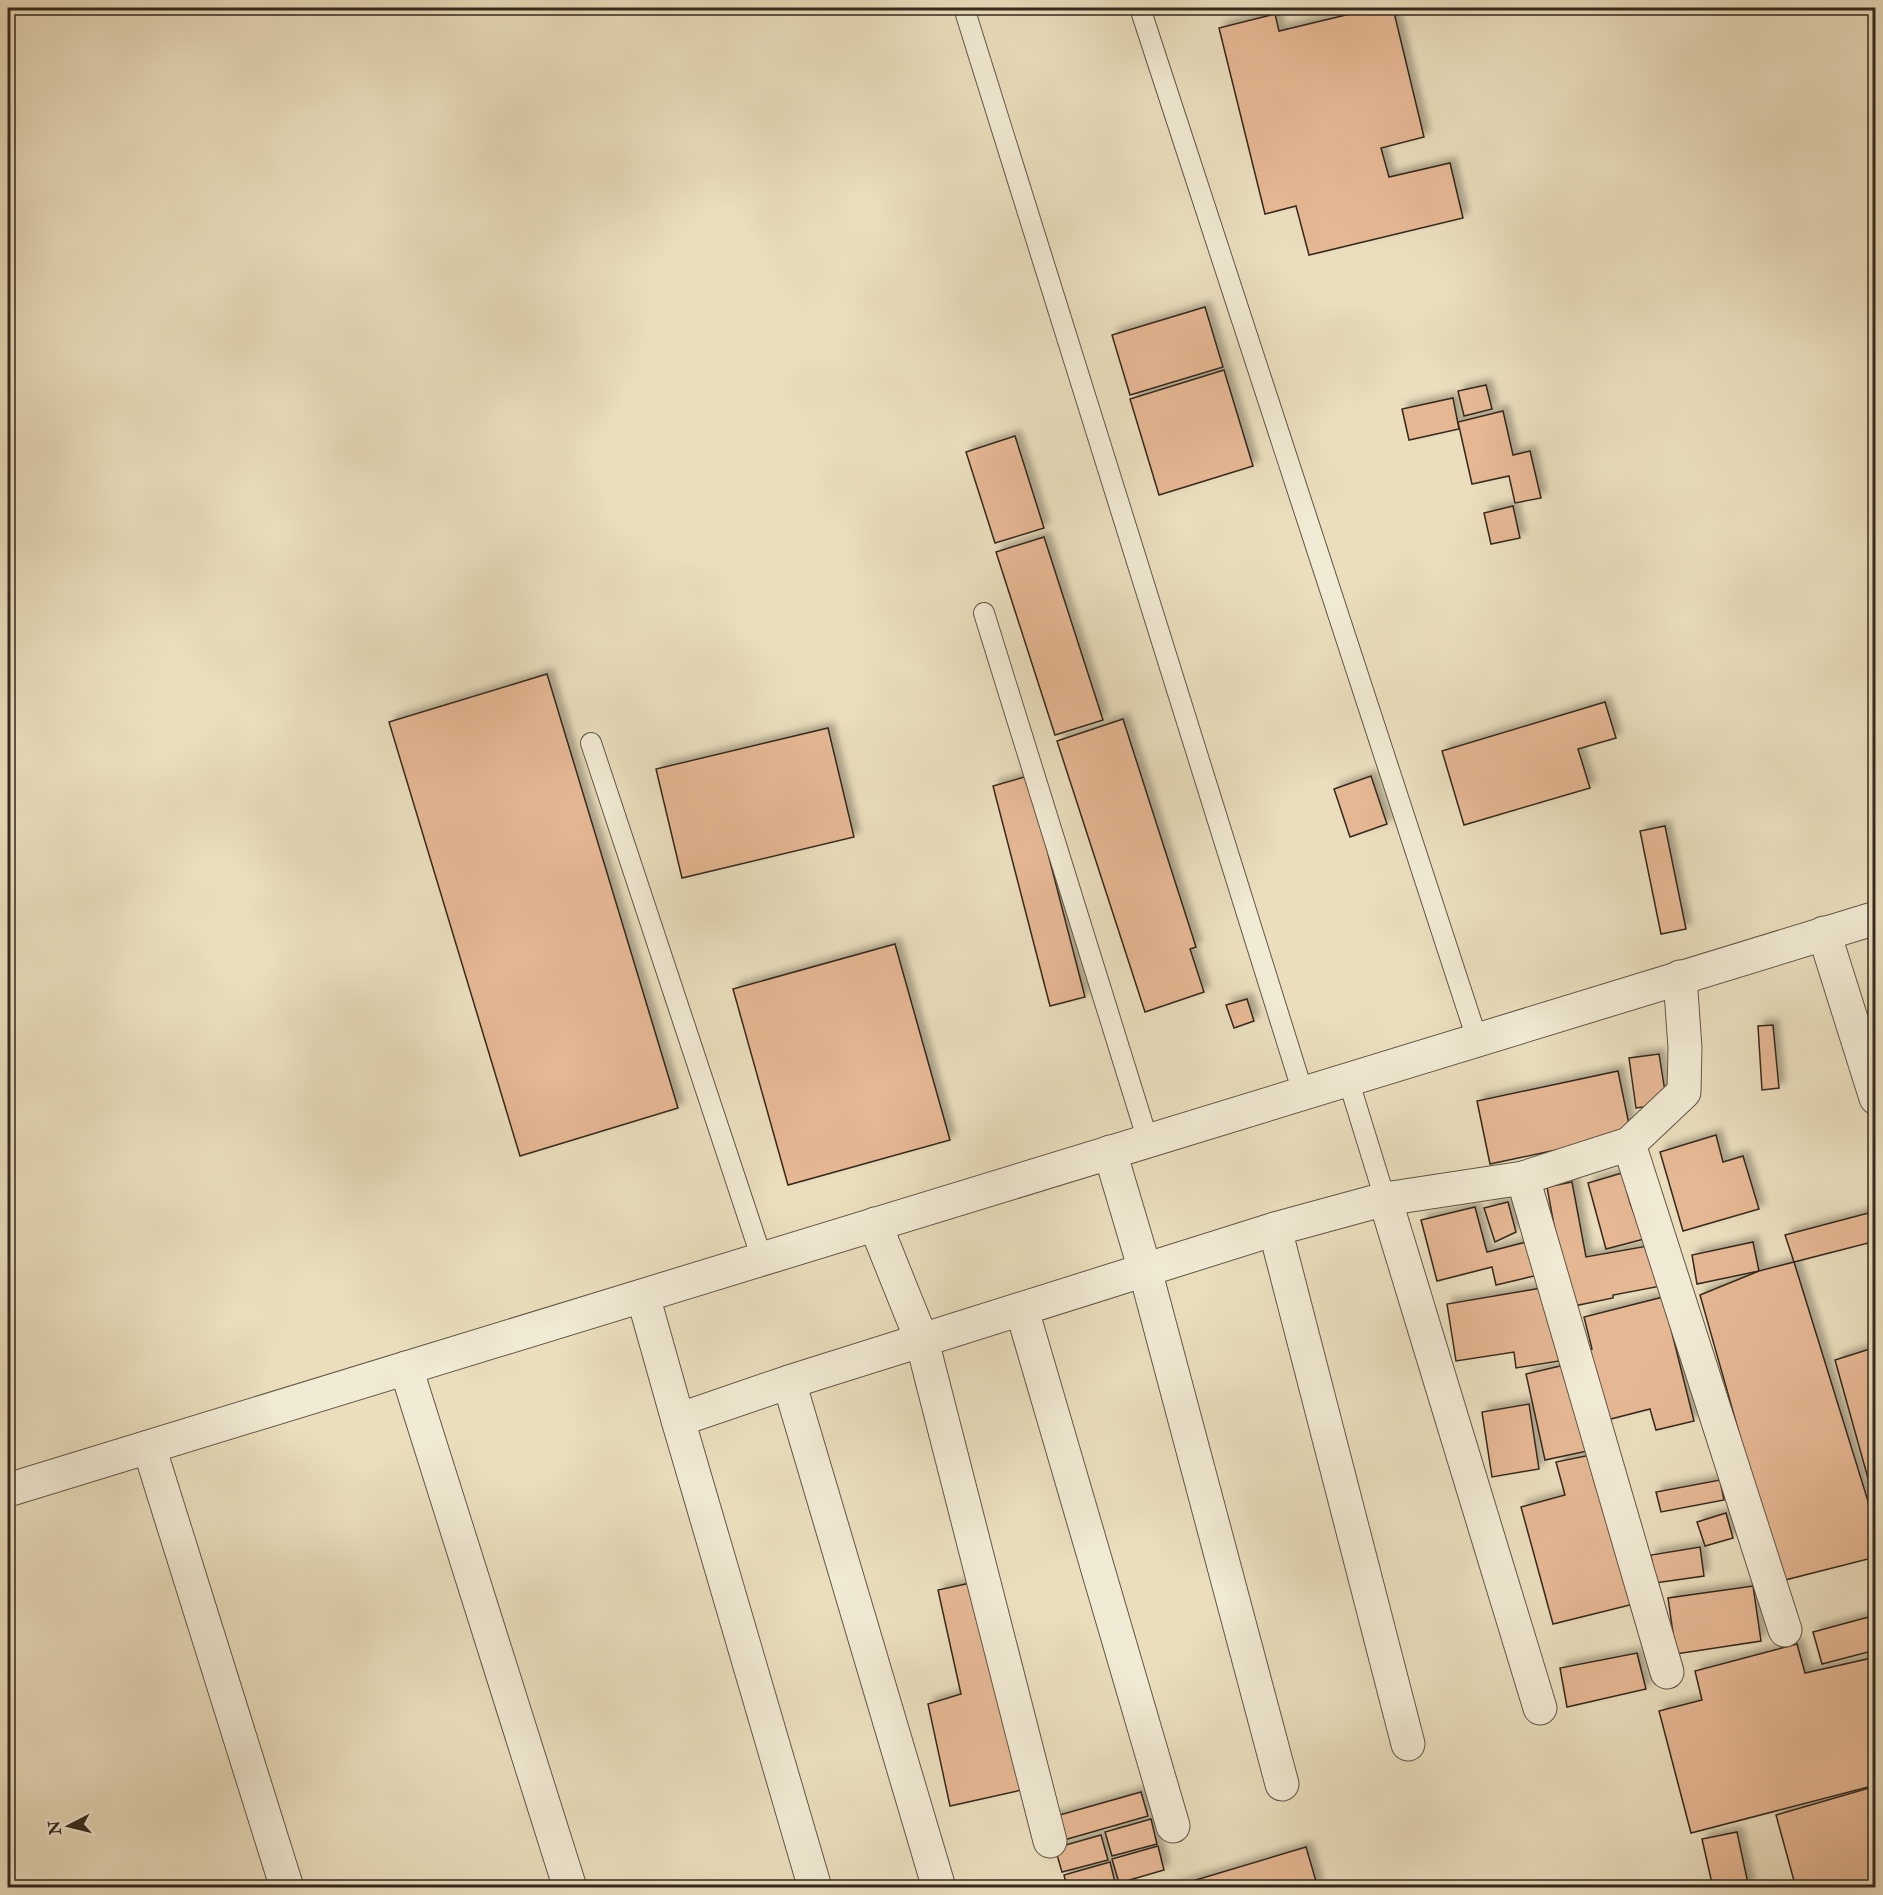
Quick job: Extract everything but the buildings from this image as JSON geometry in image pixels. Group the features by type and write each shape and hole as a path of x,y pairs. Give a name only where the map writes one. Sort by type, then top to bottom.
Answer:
{"street":[{"path":"8,1490 1875,918"},
{"path":"1824,933 1875,1098"},
{"path":"678,1420 789,1382 1275,1229 1385,1199 1523,1178 1629,1144 1684,1092 1685,1048 1680,977"},
{"path":"1629,1144 1785,1630"},
{"path":"1110,1152 1145,1270 1282,1784"},
{"path":"1523,1178 1667,1672"},
{"path":"1385,1199 1540,1708"},
{"path":"875,1224 922,1341 1050,1841"},
{"path":"1275,1229 1408,1744"},
{"path":"643,1296 814,1887"},
{"path":"1022,1310 1173,1826"},
{"path":"406,1368 570,1887"},
{"path":"789,1382 939,1887"},
{"path":"149,1447 287,1887"}],"lane":[{"path":"964,8 1303,1093"},
{"path":"1140,8 1477,1040"},
{"path":"984,614 1148,1141"},
{"path":"591,743 762,1259"},
{"path":"1348,1079 1385,1199"}]}
